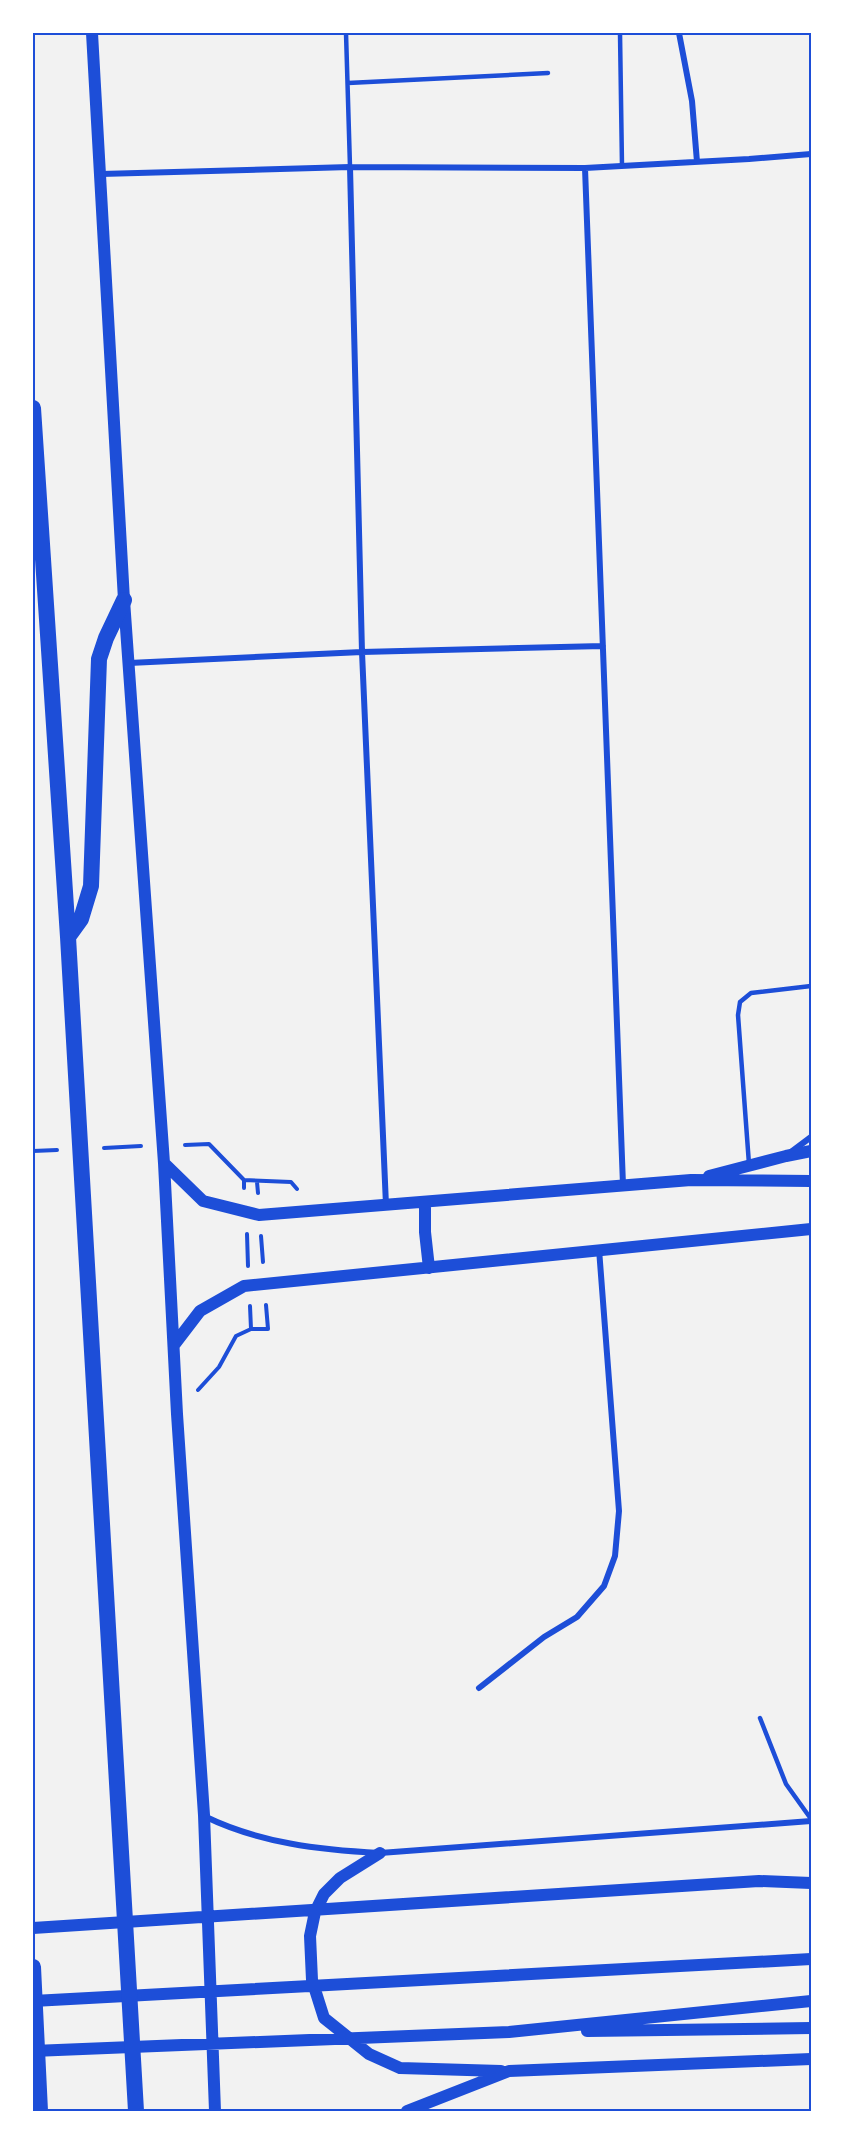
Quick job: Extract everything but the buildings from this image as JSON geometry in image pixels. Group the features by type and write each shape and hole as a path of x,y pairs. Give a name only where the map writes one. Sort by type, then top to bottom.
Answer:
{"highway":[{"path":"33,408 68,937 136,2111"},
{"path":"68,937 81,919 91,886 99,659 124,600"},
{"path":"33,1967 40,2111"}],"main road":[{"path":"92,33 124,600 164,1163 177,1414 204,1815 215,2111"},
{"path":"691,1180 811,1151"},
{"path":"164,1163 203,1202 259,1215 691,1180 811,1180"},
{"path":"425,1203 429,1268"},
{"path":"174,1345 200,1311 244,1286 811,1229"},
{"path":"380,1853 340,1878 324,1894 315,1912 310,1936 312,1980 324,2018 369,2054 400,2068 509,2071 811,2059"},
{"path":"33,1928 759,1881 811,1875"},
{"path":"759,1881 811,1884"},
{"path":"33,2001 811,1959"},
{"path":"509,2032 811,2001"},
{"path":"33,2051 509,2032 811,2028"},
{"path":"407,2111 509,2071"}],"street":[{"path":"679,33 692,101 697,162"},
{"path":"100,174 350,167 585,168 811,154"},
{"path":"350,167 362,652 386,1205"},
{"path":"585,168 623,1186"},
{"path":"128,663 362,652 603,646"},
{"path":"786,1156 811,1137"},
{"path":"479,1688 544,1637 577,1617 604,1586 615,1556 619,1511 599,1249"},
{"path":"204,1815 224,1825 270,1839 330,1851 380,1853 811,1820"}],"lane":[{"path":"346,33 350,167"},
{"path":"620,33 622,166"},
{"path":"348,83 548,73"},
{"path":"749,1165 738,1015 740,1002 751,993 811,986"},
{"path":"760,1718 786,1784 811,1820"}],"path":[{"path":"174,1145 209,1144"},
{"path":"103,1148 150,1146"},
{"path":"33,1151 68,1149"},
{"path":"244,1180 257,1182 259,1204"},
{"path":"261,1227 264,1272"},
{"path":"177,1414 219,1368 236,1336 251,1329 268,1329 266,1295"}]}
